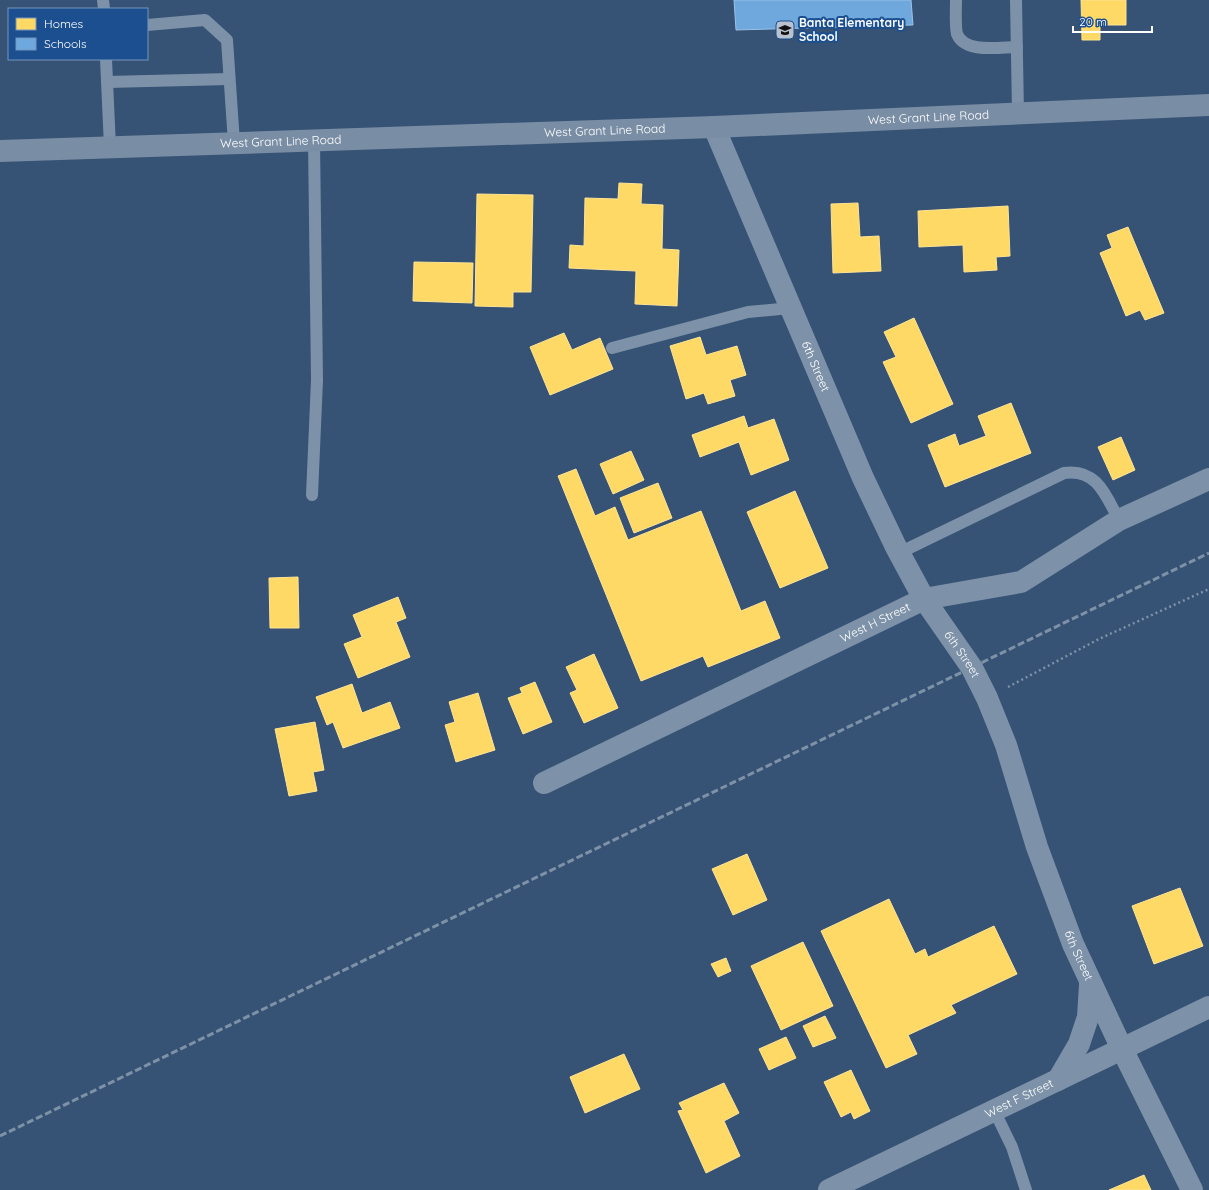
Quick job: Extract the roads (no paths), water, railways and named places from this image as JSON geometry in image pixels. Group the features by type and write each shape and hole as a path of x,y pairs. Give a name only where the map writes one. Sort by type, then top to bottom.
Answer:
{"main road":[{"name":"West Grant Line Road","path":"0,151 714,127 1209,105"}],"street":[{"name":"6th Street","path":"714,127 863,478 899,553 924,599 972,668 987,698 1006,745 1037,847 1073,944 1122,1049 1192,1190"},
{"name":"West H Street","path":"544,783 924,599 1021,582 1119,520 1209,478"},
{"path":"1058,1080 1079,1044 1088,1017 1090,982"},
{"name":"West F Street","path":"829,1190 1209,1007"}],"lane":[{"path":"956,0 957,34 962,42 972,47 1017,47"},
{"path":"1016,0 1018,113"},
{"path":"148,25 205,20 227,40 234,143"},
{"path":"106,60 110,147"},
{"path":"107,82 229,79"},
{"path":"312,495 317,380 314,140"},
{"path":"612,348 748,312 791,308"},
{"path":"899,553 1064,473 1082,473 1102,487 1119,520"},
{"path":"994,1110 1012,1147 1026,1190"}],"railway":[{"path":"0,1136 1209,553"}],"place":[{"name":"Banta Elementary School","path":"785,30"}]}
